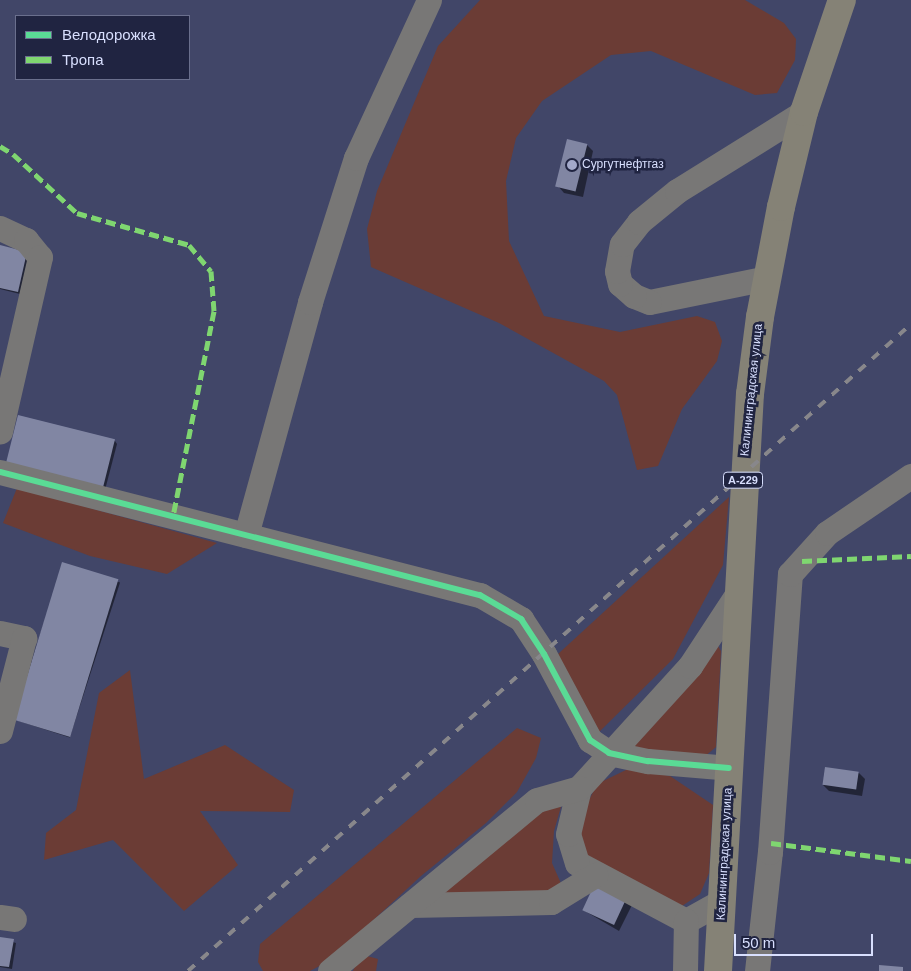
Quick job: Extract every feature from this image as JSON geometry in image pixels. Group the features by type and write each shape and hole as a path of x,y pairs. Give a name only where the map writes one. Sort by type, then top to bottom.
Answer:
{"highway":[{"name":"Калининградская улица","path":"718,971 750,394 767,278 804,112 842,0"}],"street":[{"path":"246,536 310,302 356,158 429,0"},
{"path":"767,278 649,302 634,296 620,284 617,271 622,244 639,222 677,191 804,112"},
{"path":"0,228 26,240 40,257 10,343 0,431"},
{"path":"0,472 480,595 521,619 544,654 590,740 609,753 648,761 729,768"},
{"path":"757,971 770,852 790,574 827,532 911,476"},
{"path":"686,921 595,875 577,863 568,834 579,788 690,666 738,593"},
{"path":"0,633 24,638 0,731"},
{"path":"330,971 537,800 579,788"},
{"path":"410,905 551,902 595,875"},
{"path":"686,921 722,900"},
{"path":"685,971 686,921"}],"shaded area":[{"path":"480,0 745,0 784,23 796,39 795,60 777,93 755,95 651,51 611,55 542,101 516,138 506,181 509,241 544,316 620,332 697,316 715,322 722,341 717,361 682,409 658,466 637,470 617,395 604,381 499,323 371,267 367,229 377,191 438,46"},
{"path":"17,488 217,543 167,574 90,556 3,523"},
{"path":"729,497 723,565 673,659 595,736 558,654"},
{"path":"715,641 721,651 716,747 704,757 620,749"},
{"path":"130,670 144,779 225,745 294,790 290,812 200,811 238,865 184,911 113,840 44,860 46,833 76,810 99,693"},
{"path":"517,728 541,738 536,758 517,792 486,823 421,876 329,961 310,971 263,971 258,962 260,944"},
{"path":"630,768 670,776 713,805 709,873 700,894 679,908 579,856 578,822 597,784"},
{"path":"562,803 554,831 552,863 563,888 545,897 445,893 448,882 543,806"},
{"path":"360,954 378,959 376,971 353,971"}],"building":[{"name":"Сургутнефтгаз","path":"567,139 587,144 576,192 555,187"},
{"path":"0,245 27,252 18,292 0,288"},
{"path":"18,415 115,439 103,488 6,464"},
{"path":"62,562 118,579 70,737 14,720"},
{"path":"825,767 859,772 856,790 822,785"},
{"path":"595,883 627,898 614,925 582,910"},
{"path":"0,937 14,939 9,967 0,966"},
{"path":"879,965 903,967 903,971 879,971"}],"railway":[{"path":"188,971 911,324"}],"marked path":[{"path":"0,146 13,154 77,213 189,245 211,271 214,311 173,516"},
{"path":"802,561 911,556"},
{"path":"771,843 911,861"}],"cycle path":[{"path":"0,472 480,595 521,619 544,654 590,740 609,753 648,761 729,768"}],"place":[{"name":"Сургутнефтгаз","path":"572,165"}]}
